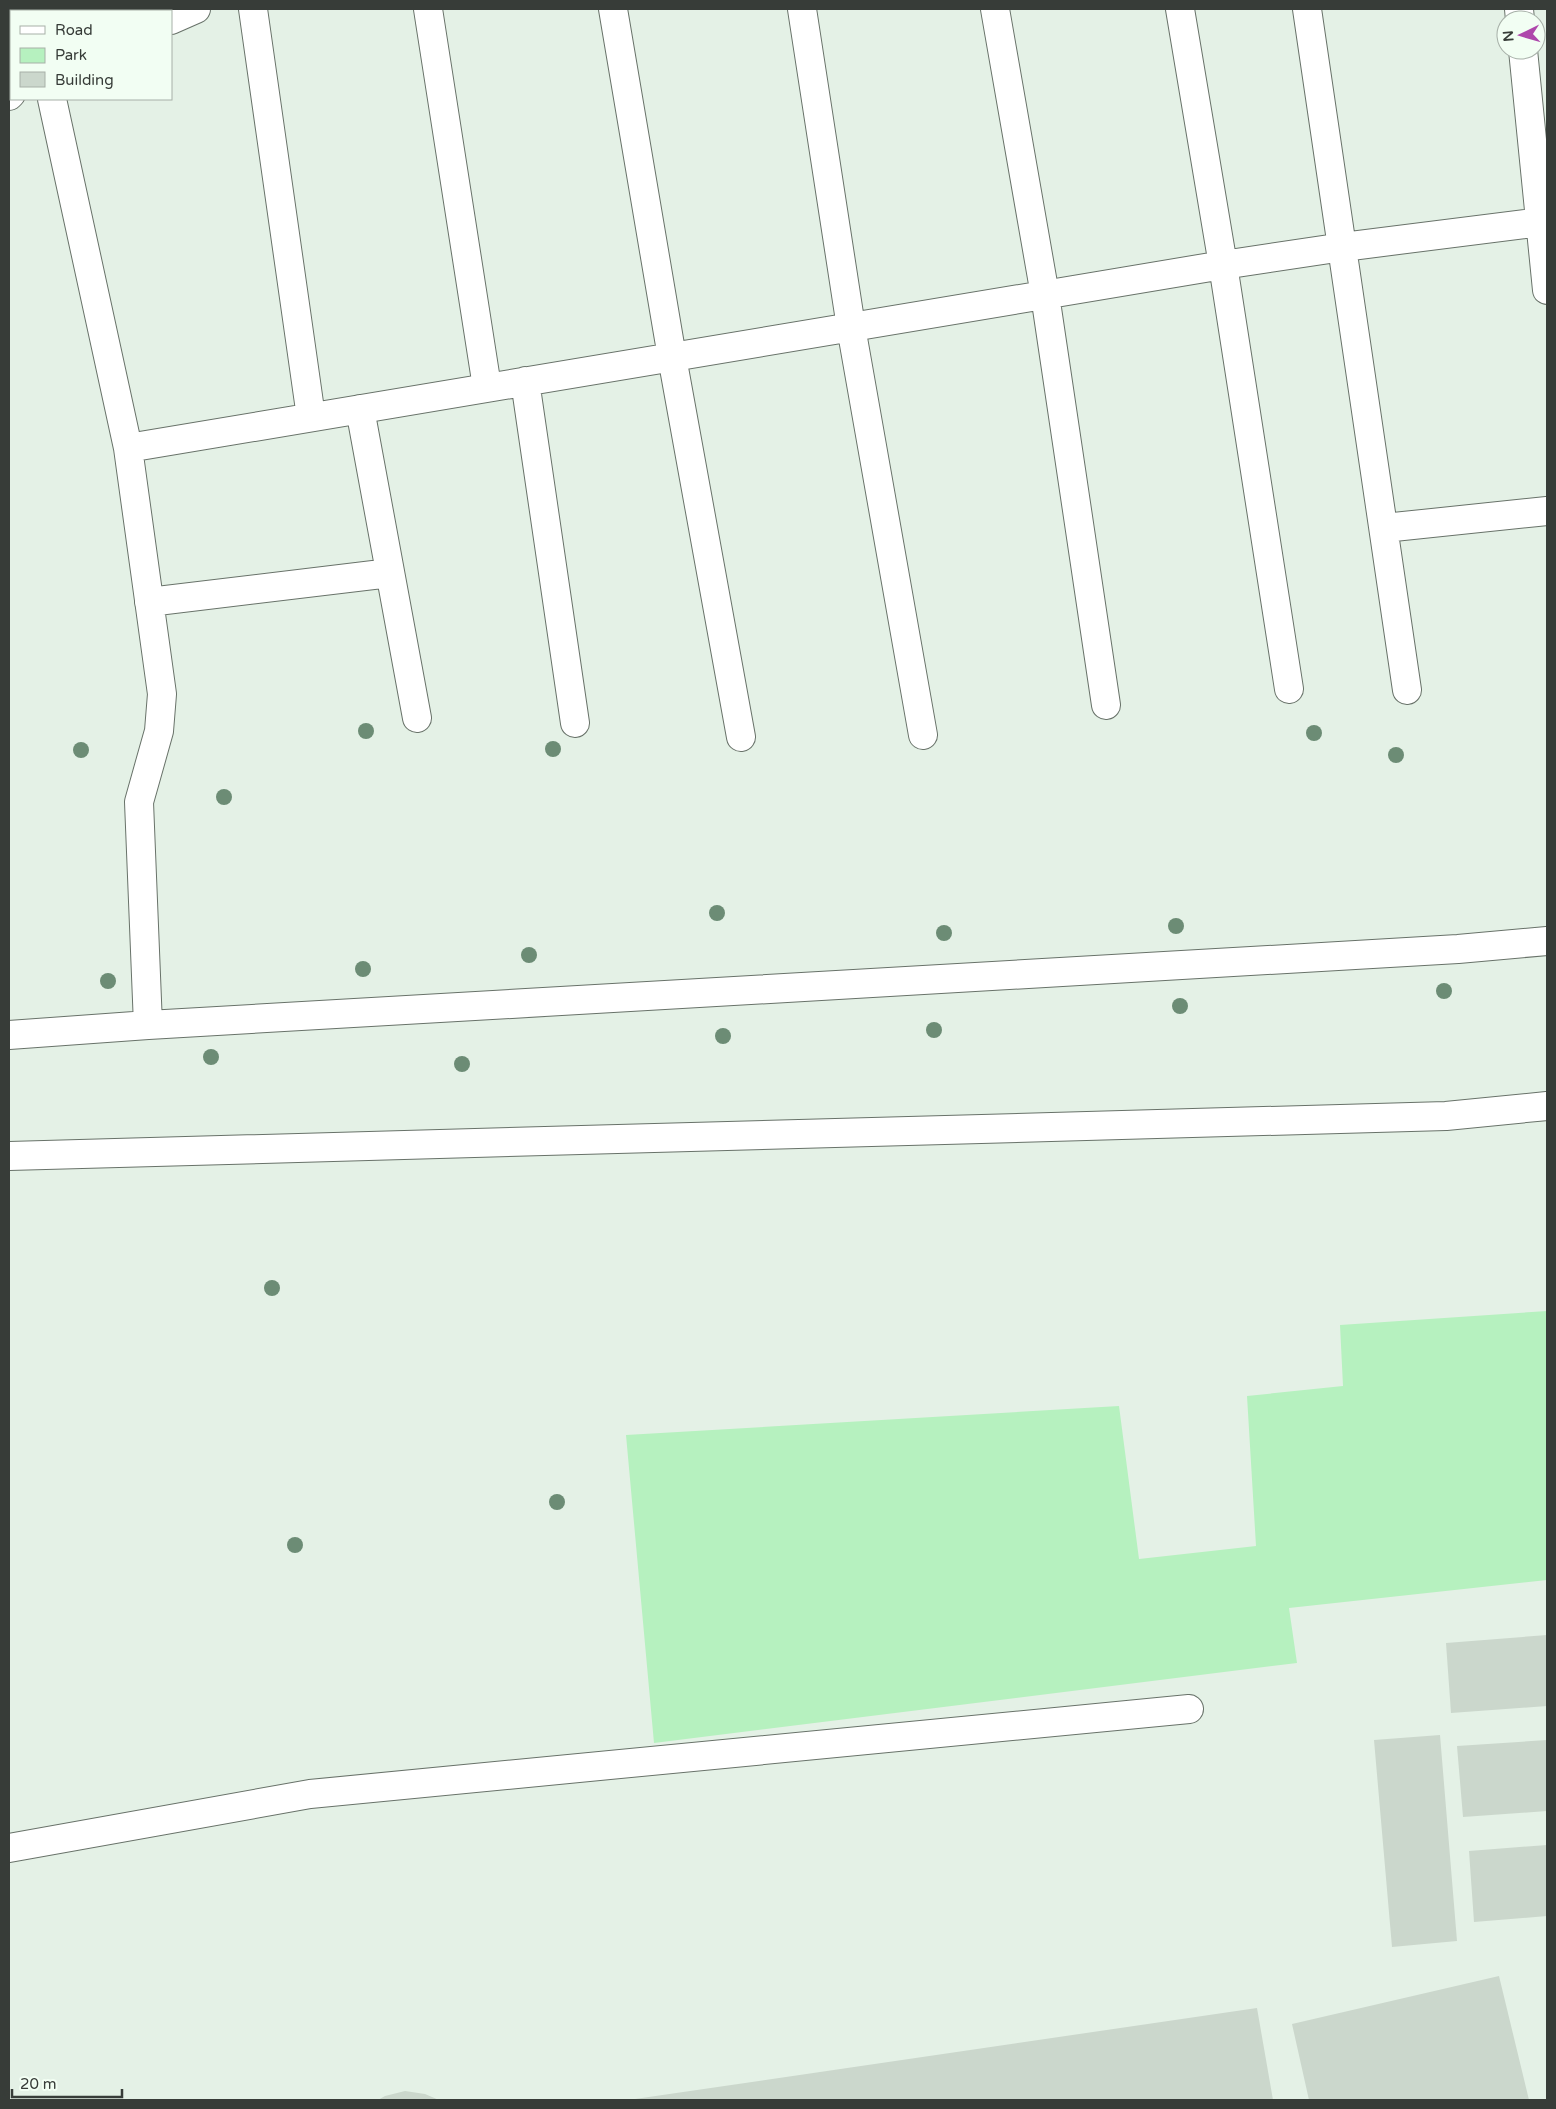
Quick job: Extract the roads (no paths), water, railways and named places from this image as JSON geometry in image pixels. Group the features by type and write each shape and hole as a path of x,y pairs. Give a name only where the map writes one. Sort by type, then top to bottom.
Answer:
{"street":[{"path":"172,20 196,9"},
{"path":"253,9 312,417"},
{"path":"428,9 487,388"},
{"path":"613,9 672,357 741,737"},
{"path":"802,9 851,327 923,735"},
{"path":"995,9 1045,295 1106,705"},
{"path":"1180,9 1223,265 1289,689"},
{"path":"1307,9 1407,690"},
{"path":"1524,60 1547,290"},
{"path":"52,100 128,448 162,694 159,732 139,802 148,1025"},
{"path":"128,448 1223,265 1343,247 1541,222"},
{"path":"525,381 575,722"},
{"path":"360,409 417,718"},
{"path":"1384,528 1547,511"},
{"path":"150,602 390,573"},
{"path":"9,1035 148,1025 1448,950 1547,941"},
{"path":"9,1156 1446,1116 1547,1106"},
{"path":"9,1848 310,1794 1188,1709"}]}
